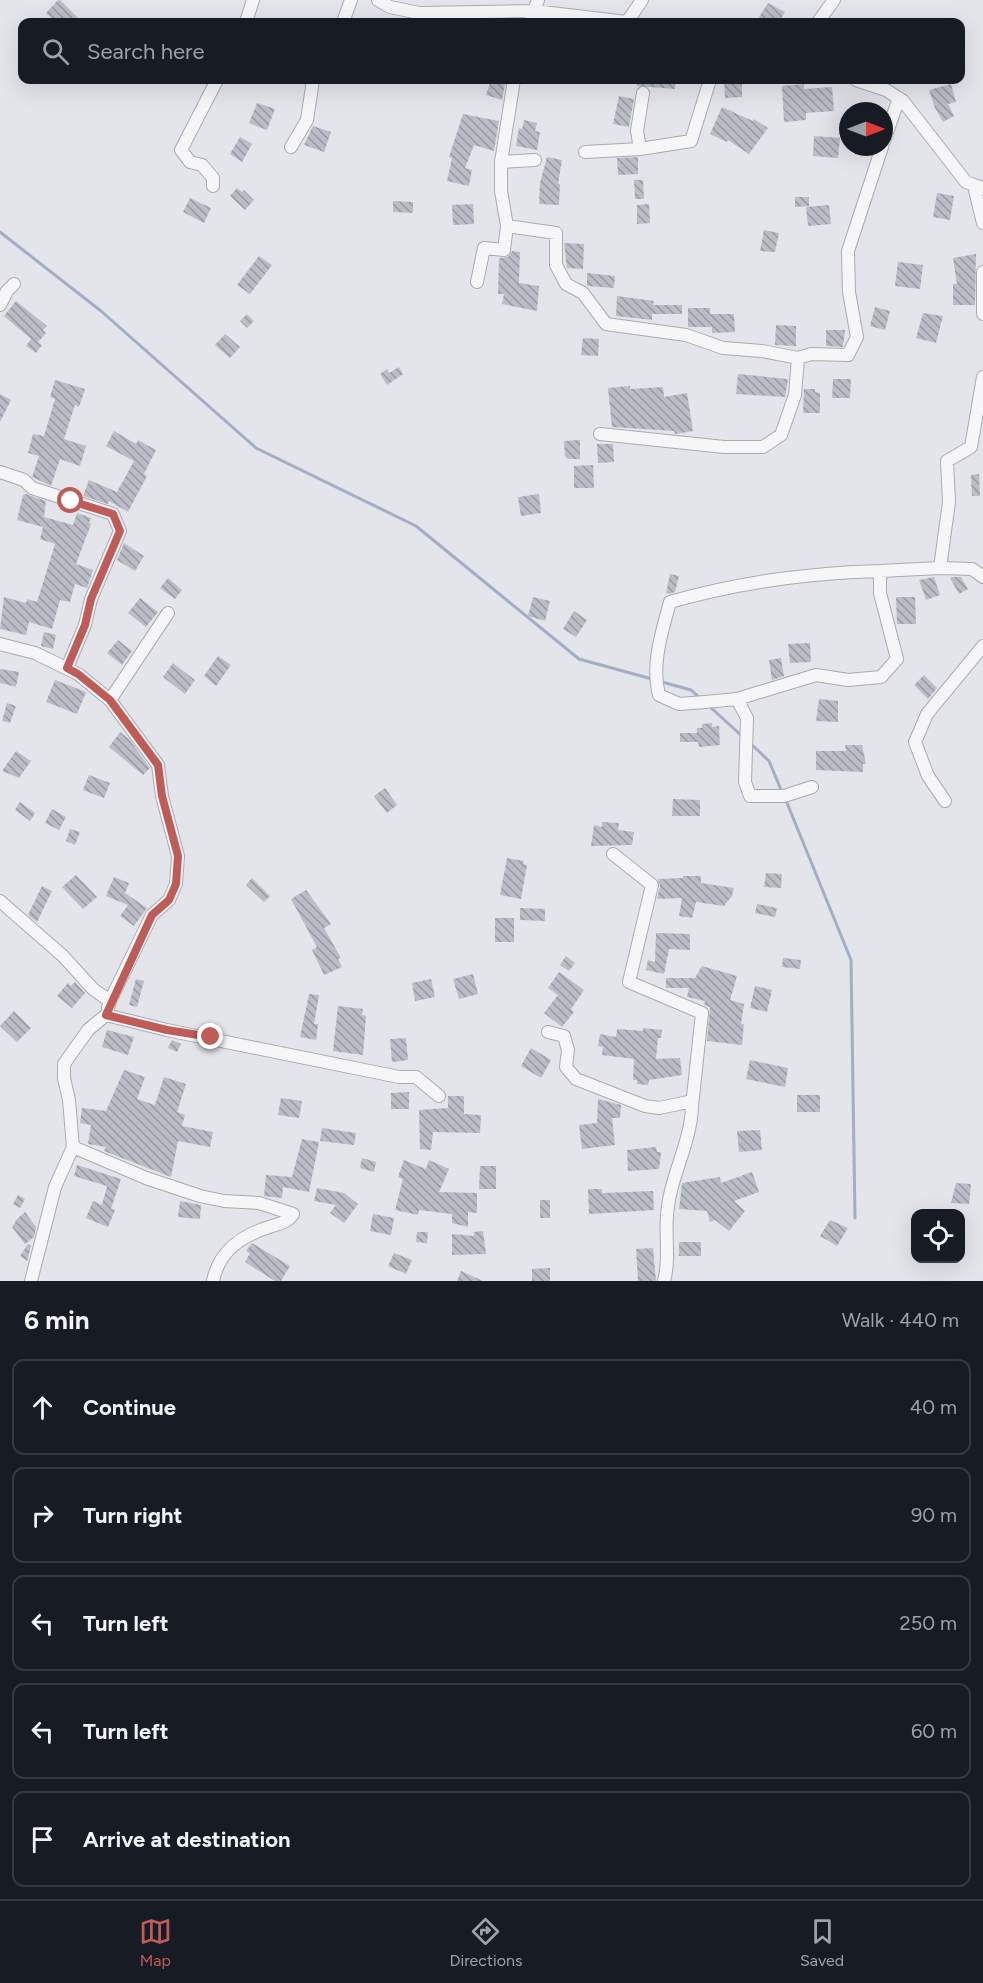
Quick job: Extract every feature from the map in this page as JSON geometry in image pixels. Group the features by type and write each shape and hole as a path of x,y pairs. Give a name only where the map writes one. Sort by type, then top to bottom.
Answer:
{"street":[{"path":"247,18 253,0"},
{"path":"344,18 351,0"},
{"path":"378,0 390,7 418,13 534,11 593,18"},
{"path":"630,18 642,0"},
{"path":"821,18 834,0"},
{"path":"213,186 213,178 202,165 190,162 181,150 215,84"},
{"path":"291,147 307,120 312,84"},
{"path":"477,282 484,248 504,250 507,226 501,191 501,162 513,84"},
{"path":"585,152 640,149 691,141 709,84"},
{"path":"868,84 886,90 899,98 918,117 966,182 978,187 983,223"},
{"path":"640,149 637,127 643,93"},
{"path":"893,115 899,98"},
{"path":"507,226 556,233 556,265 567,284 583,293 606,324 686,335 723,348 762,351 798,358 811,354 848,355 857,337 849,292 848,251 879,156"},
{"path":"501,162 534,160"},
{"path":"983,272 983,314"},
{"path":"0,305 7,291 14,284"},
{"path":"600,434 724,447 763,447 782,435 795,395 798,358"},
{"path":"940,568 949,502 947,461 971,447 983,377"},
{"path":"0,472 24,480 33,488 113,514 120,531 91,599 85,625 67,668"},
{"path":"880,572 880,593 897,659 881,677 848,680 816,675 737,699 679,704 659,694 655,680 659,640 670,602 706,591 773,579 825,573 940,568 972,569 983,577"},
{"path":"110,700 168,613"},
{"path":"0,644 35,653 67,668 110,700 158,765 162,796 178,856 176,884 169,900 152,915 110,1001 106,1015 88,1030 64,1064 73,1147 56,1187 31,1281"},
{"path":"945,801 928,776 915,742 927,714 983,646"},
{"path":"737,699 747,718 746,782 750,796 784,796 812,787"},
{"path":"613,854 652,885 628,982 702,1013 688,1141 667,1214 668,1269 664,1281"},
{"path":"0,901 63,956 93,989 110,1001"},
{"path":"106,1015 167,1030 399,1077 416,1077 439,1096"},
{"path":"548,1032 564,1036 568,1050 566,1067 576,1079 645,1106 659,1108 688,1102 692,1106"},
{"path":"73,1147 146,1178 200,1196 224,1201 259,1203 293,1214 289,1220 256,1231 227,1250 216,1268 213,1281"}],"building":[{"path":"60,0 78,18 51,18 46,13"},
{"path":"768,3 785,12 781,18 759,18"},
{"path":"490,84 505,84 502,100 486,95"},
{"path":"637,84 676,84 675,89 637,86"},
{"path":"724,84 742,84 742,97 725,98"},
{"path":"804,84 804,89 832,87 834,111 806,113 806,120 784,122 782,86"},
{"path":"951,84 956,102 948,104 954,116 943,122 929,90"},
{"path":"619,96 634,99 629,127 613,124"},
{"path":"257,103 275,109 267,130 249,123"},
{"path":"722,107 753,121 754,119 768,128 749,154 728,140 727,142 710,134"},
{"path":"463,114 499,121 494,151 474,145 465,168 472,170 469,186 447,181 452,158 449,157"},
{"path":"524,120 537,123 535,131 540,132 537,150 516,146 519,128 522,129"},
{"path":"313,126 331,132 324,152 304,145"},
{"path":"814,136 839,138 838,158 813,156"},
{"path":"240,137 252,144 242,162 230,154"},
{"path":"547,157 562,160 558,184 560,184 559,205 539,204 540,183"},
{"path":"638,157 638,174 618,175 617,158"},
{"path":"634,180 643,180 644,199 635,199"},
{"path":"237,188 242,192 244,190 254,200 245,210 230,196"},
{"path":"937,193 954,196 950,220 933,217"},
{"path":"795,197 809,197 809,206 795,207"},
{"path":"190,198 211,208 204,223 183,212"},
{"path":"393,201 413,202 413,213 393,212"},
{"path":"473,204 474,224 453,225 452,205"},
{"path":"649,204 650,223 637,224 637,205"},
{"path":"829,205 831,224 808,226 806,207"},
{"path":"764,230 779,233 775,252 760,251"},
{"path":"564,243 584,244 583,269 567,268"},
{"path":"512,251 520,252 519,283 539,286 537,311 502,304 504,294 498,294 499,258 508,257"},
{"path":"976,254 975,305 953,305 953,284 957,284 953,258"},
{"path":"259,256 272,265 250,294 237,285"},
{"path":"898,262 923,265 920,289 895,286"},
{"path":"587,273 615,276 614,288 587,286"},
{"path":"617,296 654,301 653,305 682,305 682,314 652,314 652,320 616,316"},
{"path":"16,301 47,326 43,330 46,333 38,342 42,345 36,353 26,346 31,339 4,316"},
{"path":"875,307 890,311 885,330 870,326"},
{"path":"688,308 710,308 710,314 734,314 735,332 712,333 712,327 688,327"},
{"path":"923,313 943,316 936,343 916,338"},
{"path":"247,314 254,321 247,328 240,321"},
{"path":"776,325 796,326 796,346 775,345"},
{"path":"826,330 845,330 843,347 826,346"},
{"path":"225,334 240,347 230,358 215,345"},
{"path":"583,338 599,339 598,356 581,355"},
{"path":"399,367 403,374 387,385 380,374 387,369 389,373"},
{"path":"738,374 788,379 785,397 736,394"},
{"path":"833,379 851,379 850,398 832,398"},
{"path":"55,380 85,389 79,407 75,405 64,439 86,446 80,466 60,459 51,486 32,477 39,456 28,453 33,434 44,436 55,399 50,397"},
{"path":"630,386 630,389 663,387 664,397 687,393 693,431 675,434 674,431 612,427 608,388"},
{"path":"804,389 815,389 815,392 820,393 820,413 803,413"},
{"path":"0,394 11,400 0,422"},
{"path":"114,431 136,444 138,440 156,450 144,474 147,476 128,512 109,501 108,504 83,496 89,480 117,492 134,461 106,446"},
{"path":"580,440 580,459 568,459 565,456 564,441"},
{"path":"597,444 613,444 614,462 598,463"},
{"path":"593,465 594,488 574,488 574,466"},
{"path":"979,474 980,496 972,496 971,475"},
{"path":"539,494 541,513 521,516 518,497"},
{"path":"23,495 46,501 44,517 73,525 77,513 91,518 89,523 91,524 76,564 93,570 87,588 75,584 70,602 60,600 52,629 29,622 26,635 0,629 4,597 26,603 27,599 37,602 55,544 40,539 43,527 17,520"},
{"path":"124,543 144,556 135,571 117,560"},
{"path":"670,574 679,576 675,592 669,594 666,593"},
{"path":"934,577 940,595 926,600 919,580"},
{"path":"961,577 968,589 959,594 950,578"},
{"path":"168,578 182,590 175,599 160,588"},
{"path":"533,597 550,601 545,621 528,616"},
{"path":"896,597 915,597 916,624 897,624"},
{"path":"140,598 158,612 146,627 128,613"},
{"path":"574,611 587,620 576,637 563,629"},
{"path":"44,632 56,635 53,649 41,646"},
{"path":"118,640 132,651 122,665 107,653"},
{"path":"810,643 811,662 790,663 788,644"},
{"path":"218,656 231,665 216,686 204,676"},
{"path":"781,658 784,676 772,680 769,660"},
{"path":"173,663 195,680 185,694 163,677"},
{"path":"0,669 19,672 16,687 0,683"},
{"path":"924,675 937,688 928,699 914,685"},
{"path":"55,680 86,692 77,714 46,702"},
{"path":"819,699 838,701 838,722 816,721"},
{"path":"7,703 16,706 10,723 2,721"},
{"path":"712,723 712,727 719,726 720,745 699,747 698,742 680,742 680,733 697,733 697,728 702,728 702,724"},
{"path":"120,732 129,739 150,768 143,775 109,747"},
{"path":"845,745 862,745 866,764 863,764 863,772 816,770 816,751 846,751"},
{"path":"16,751 31,761 19,778 2,771"},
{"path":"89,775 110,783 104,798 83,790"},
{"path":"385,788 397,805 387,813 374,796"},
{"path":"673,799 700,800 700,816 672,816"},
{"path":"20,802 35,813 30,821 15,810"},
{"path":"52,809 66,817 59,830 45,823"},
{"path":"602,822 619,823 618,830 634,832 632,845 591,846 594,825 602,827"},
{"path":"70,829 80,832 75,845 66,841"},
{"path":"507,858 524,861 523,864 527,865 521,899 500,895"},
{"path":"766,873 782,874 781,888 764,887"},
{"path":"76,875 97,897 83,909 62,887"},
{"path":"683,876 701,876 701,883 734,888 732,896 724,906 696,902 692,918 679,916 682,898 657,899 660,886 658,879 683,878"},
{"path":"114,877 129,883 125,893 147,908 134,926 120,916 128,905 106,896"},
{"path":"252,878 270,896 264,902 246,885"},
{"path":"42,886 52,891 37,922 28,915"},
{"path":"306,890 331,924 324,928 341,958 338,959 342,967 324,975 312,950 317,947 291,899"},
{"path":"757,904 777,908 775,917 755,913"},
{"path":"520,908 545,909 545,921 520,920"},
{"path":"495,918 514,918 514,942 495,942"},
{"path":"656,933 690,934 690,950 669,949 664,974 646,970 648,960 655,962"},
{"path":"566,956 575,963 569,971 560,965"},
{"path":"783,958 801,960 800,969 782,967"},
{"path":"702,966 737,976 730,1000 744,1004 741,1024 744,1024 742,1045 707,1041 710,1007 704,1005 705,1001 687,997 689,988 666,988 666,978 695,978"},
{"path":"559,972 584,990 571,1009 574,1012 562,1027 544,1013 558,995 548,988"},
{"path":"473,974 478,994 459,999 453,979"},
{"path":"136,979 144,981 137,1007 129,1005"},
{"path":"431,979 435,997 415,1001 412,983"},
{"path":"75,982 85,993 72,1008 57,996 68,983 71,986"},
{"path":"755,986 772,990 767,1012 750,1008"},
{"path":"309,994 319,995 314,1024 318,1024 316,1040 300,1037"},
{"path":"338,1006 363,1009 362,1015 366,1016 363,1055 333,1051"},
{"path":"14,1011 31,1028 17,1042 0,1026"},
{"path":"643,1028 662,1030 661,1038 658,1038 656,1059 680,1058 682,1075 649,1080 648,1085 637,1084 637,1080 633,1080 634,1059 602,1055 603,1047 598,1046 600,1034 616,1037 617,1029 643,1031"},
{"path":"107,1030 134,1037 128,1055 102,1047"},
{"path":"406,1038 408,1060 392,1062 390,1039"},
{"path":"172,1040 181,1044 177,1052 168,1048"},
{"path":"531,1048 551,1060 541,1078 521,1066"},
{"path":"750,1060 788,1068 785,1087 746,1079"},
{"path":"124,1070 145,1077 137,1099 155,1105 164,1077 186,1084 177,1112 185,1115 182,1126 213,1132 210,1147 178,1141 171,1177 104,1151 106,1147 88,1144 91,1125 80,1123 82,1108 106,1111"},
{"path":"409,1092 409,1109 391,1109 391,1093"},
{"path":"797,1095 820,1095 820,1112 797,1112"},
{"path":"448,1096 464,1096 464,1114 481,1115 480,1133 433,1132 431,1150 420,1149 419,1110 448,1108"},
{"path":"281,1098 302,1101 299,1118 278,1115"},
{"path":"598,1099 621,1105 620,1118 612,1118 615,1145 582,1149 579,1125 597,1123"},
{"path":"322,1128 356,1133 354,1145 320,1141"},
{"path":"760,1130 762,1150 739,1152 737,1131"},
{"path":"302,1139 319,1142 309,1192 283,1187 282,1198 264,1196 266,1175 292,1177"},
{"path":"656,1147 657,1152 661,1152 659,1169 628,1171 627,1150"},
{"path":"362,1158 376,1162 374,1172 360,1168"},
{"path":"404,1160 426,1169 429,1160 449,1169 439,1192 477,1193 477,1213 468,1212 468,1227 452,1223 452,1214 419,1210 418,1215 395,1210 403,1179 398,1177"},
{"path":"77,1165 121,1179 111,1209 115,1210 108,1227 86,1218 93,1201 102,1205 107,1186 74,1176"},
{"path":"480,1166 496,1166 496,1189 479,1189"},
{"path":"752,1172 759,1192 734,1201 745,1211 729,1231 715,1220 710,1222 707,1211 679,1209 682,1183 720,1177 721,1183"},
{"path":"956,1183 971,1184 969,1204 951,1203"},
{"path":"317,1188 344,1193 358,1204 344,1223 330,1213 336,1205 314,1201"},
{"path":"588,1189 602,1189 602,1193 653,1191 654,1210 589,1214"},
{"path":"18,1195 25,1199 20,1208 13,1204"},
{"path":"540,1200 550,1200 550,1218 540,1218"},
{"path":"180,1201 201,1205 200,1219 178,1217"},
{"path":"25,1212 36,1227 34,1237 25,1244 12,1227"},
{"path":"373,1214 394,1218 391,1235 370,1231"},
{"path":"830,1220 848,1228 837,1246 820,1236"},
{"path":"483,1231 486,1254 452,1255 452,1234 474,1236 474,1232"},
{"path":"417,1232 428,1232 427,1243 416,1242"},
{"path":"679,1242 701,1242 701,1256 679,1256"},
{"path":"252,1243 290,1266 281,1281 275,1281 245,1262 250,1253 246,1251"},
{"path":"28,1244 31,1246 27,1261 20,1256"},
{"path":"653,1248 656,1281 638,1281 636,1249"},
{"path":"394,1253 412,1260 406,1274 388,1266"},
{"path":"550,1268 550,1281 532,1281 532,1269"},
{"path":"461,1271 483,1281 457,1281"}],"waterway":[{"path":"0,232 101,311 256,448 416,526 579,659 652,679"},
{"path":"662,682 691,690 701,699"},
{"path":"708,705 743,737"},
{"path":"751,744 769,761 782,792"},
{"path":"785,798 851,960 855,1218"}],"route":[{"path":"71,501 113,514 120,531 91,599 85,625 67,668 110,700 158,765 162,796 178,856 176,884 169,900 152,915 110,1001 106,1015 167,1030 211,1037"}]}
